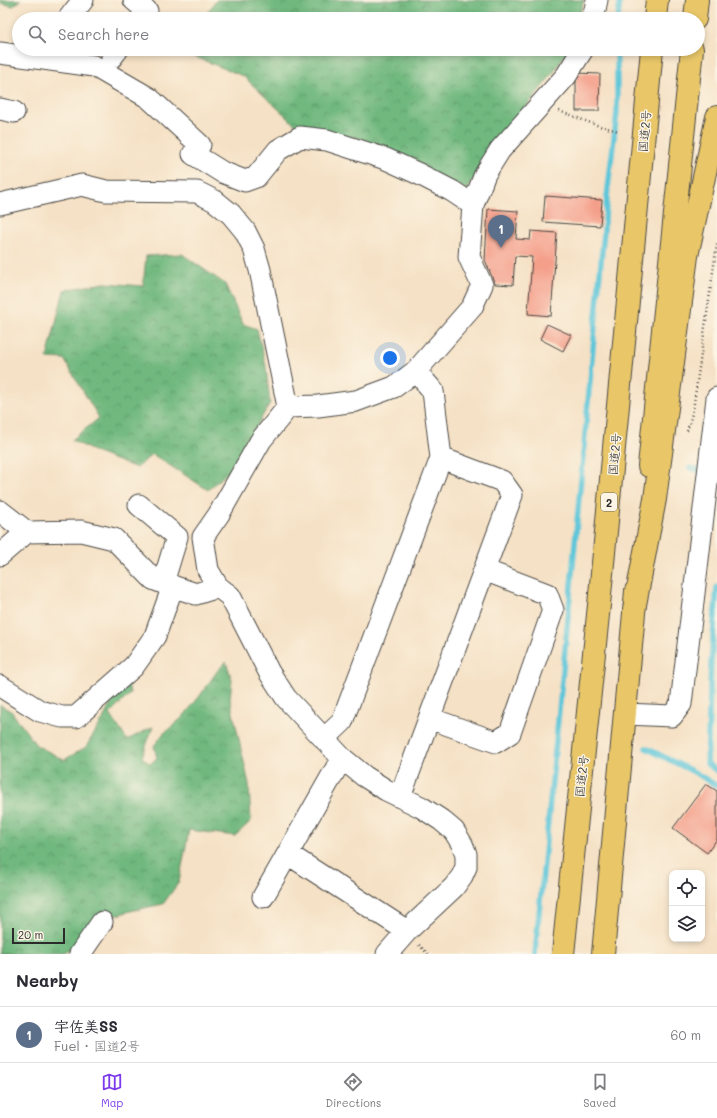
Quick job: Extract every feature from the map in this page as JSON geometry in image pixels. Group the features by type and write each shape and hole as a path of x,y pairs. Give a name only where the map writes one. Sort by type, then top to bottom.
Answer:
{"highway":[{"path":"656,12 657,0"},
{"path":"696,12 697,0"},
{"name":"国道2号","path":"563,954 601,589 651,56"},
{"path":"603,954 634,610 691,56"},
{"path":"634,610 655,499 687,256 717,117"}],"street":[{"path":"74,12 83,0"},
{"path":"595,12 598,0"},
{"path":"0,53 12,55"},
{"path":"22,56 94,66 149,98 200,145 193,154 222,172 245,181 256,177 278,150 300,137 327,140 386,159 452,191 473,205"},
{"path":"387,954 407,931 454,887 462,876 466,867 466,854 454,831 421,807 386,790 364,776 342,758 286,698 269,672 230,596 218,586 208,570 203,537 219,514 261,440 288,407 318,406 356,401 394,387 416,371 472,307 482,285 469,257 473,205 485,174 500,150 566,76 579,56"},
{"path":"189,192 208,163"},
{"path":"0,204 82,185 106,191 197,192 215,201 231,214 245,231 254,249 260,270 288,407"},
{"path":"324,739 342,722 441,458 433,391 416,371"},
{"path":"625,714 672,716 681,704 717,398"},
{"path":"400,797 512,496 502,480 441,458"},
{"path":"0,686 40,711 62,717 76,717 134,666 155,636 178,537 139,505"},
{"path":"0,511 27,532 81,531 114,540 153,579 196,594 218,586"},
{"path":"0,555 27,532"},
{"path":"429,718 496,742 510,733 553,610 547,594 484,570"},
{"path":"264,897 342,758"},
{"path":"288,854 407,931"},
{"path":"80,954 102,922"}],"path":[{"path":"541,105 609,129 619,131"},
{"path":"687,431 693,410 717,244"}],"green space":[{"path":"0,0 21,0 13,6 0,3"},
{"path":"217,0 584,0 580,12 208,12"},
{"path":"193,56 564,56 553,73 496,144 467,190 362,139 300,129 243,76"},
{"path":"182,254 225,284 243,324 257,329 266,366 270,403 249,440 228,472 208,490 152,454 137,468 97,453 72,440 99,418 64,359 47,358 64,290 105,283 143,286 146,256"},
{"path":"226,662 232,679 230,699 249,784 251,821 235,836 189,830 179,882 163,904 130,911 99,921 64,954 0,954 0,705 11,711 36,745 64,760 86,747 113,699 128,680 130,694 110,714 127,740 153,727 142,757 150,764 157,758 154,746 163,734 182,718 218,670"}],"building":[{"path":"576,73 600,74 599,111 576,111"},
{"path":"545,196 602,200 600,226 543,222"},
{"path":"488,209 518,211 516,239 530,240 531,231 557,233 551,316 528,314 532,257 515,256 513,285 495,284 485,260"},
{"path":"547,324 571,335 563,351 540,339"},
{"path":"706,784 717,791 717,839 707,853 673,828"}],"waterway":[{"path":"619,12 620,0"},
{"path":"535,954 607,197 617,112 617,56"},
{"path":"690,468 698,470"},
{"path":"717,587 711,663 707,764 717,771"},
{"path":"646,748 696,773 717,786"}],"place":[{"name":"宇佐美SS","path":"501,248"}]}
